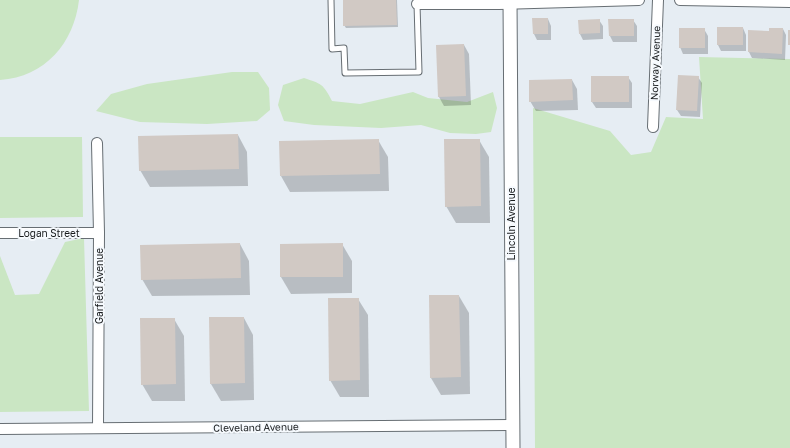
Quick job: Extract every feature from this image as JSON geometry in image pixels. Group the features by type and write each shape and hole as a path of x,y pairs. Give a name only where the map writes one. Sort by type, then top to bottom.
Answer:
{"street":[{"path":"422,2 639,0"},
{"name":"Norway Avenue","path":"653,127 658,0"},
{"path":"680,0 790,2"},
{"name":"Lincoln Avenue","path":"510,2 513,448"},
{"name":"Garfield Avenue","path":"97,144 99,232 98,428"},
{"name":"Logan Street","path":"0,233 99,232"},
{"name":"Cleveland Avenue","path":"0,429 513,425"}],"lane":[{"path":"331,0 332,49 344,48 345,73 419,72 422,2"}],"green space":[{"path":"0,0 79,0 76,16 71,30 64,43 54,55 43,65 31,72 0,80"},
{"path":"699,57 790,59 790,448 535,448 533,108 610,131 631,155 651,152 666,117 703,119"},
{"path":"232,72 258,72 269,88 270,110 257,121 207,124 140,122 96,111 111,94 147,84"},
{"path":"304,78 324,87 332,101 360,104 413,92 428,98 467,102 493,92 497,108 491,132 476,134 450,133 421,125 381,128 314,125 284,121 278,105 283,85"},
{"path":"0,137 82,137 83,217 0,218"},
{"path":"84,238 89,411 0,412 0,256 15,295 39,294 65,242"}],"building":[{"path":"343,0 396,0 397,25 343,26"},
{"path":"532,18 548,18 548,34 533,34"},
{"path":"600,19 600,33 579,34 578,20"},
{"path":"608,19 634,19 634,36 609,36"},
{"path":"717,27 743,27 743,45 717,45"},
{"path":"679,28 705,28 705,48 679,48"},
{"path":"769,28 783,28 782,54 748,52 748,30 769,31"},
{"path":"788,30 790,30 790,45 788,45"},
{"path":"464,44 466,96 438,97 436,45"},
{"path":"678,75 699,76 697,111 676,110"},
{"path":"591,76 629,76 629,102 591,102"},
{"path":"572,79 573,100 529,102 529,80"},
{"path":"238,134 239,169 139,171 138,136"},
{"path":"379,139 380,174 280,176 279,141"},
{"path":"444,139 480,139 481,206 445,207"},
{"path":"240,243 241,278 141,280 140,245"},
{"path":"343,243 343,277 280,277 280,244"},
{"path":"429,295 459,295 461,377 430,378"},
{"path":"328,298 359,298 360,380 329,381"},
{"path":"209,317 244,317 245,383 210,384"},
{"path":"140,318 175,318 176,384 141,385"}]}
